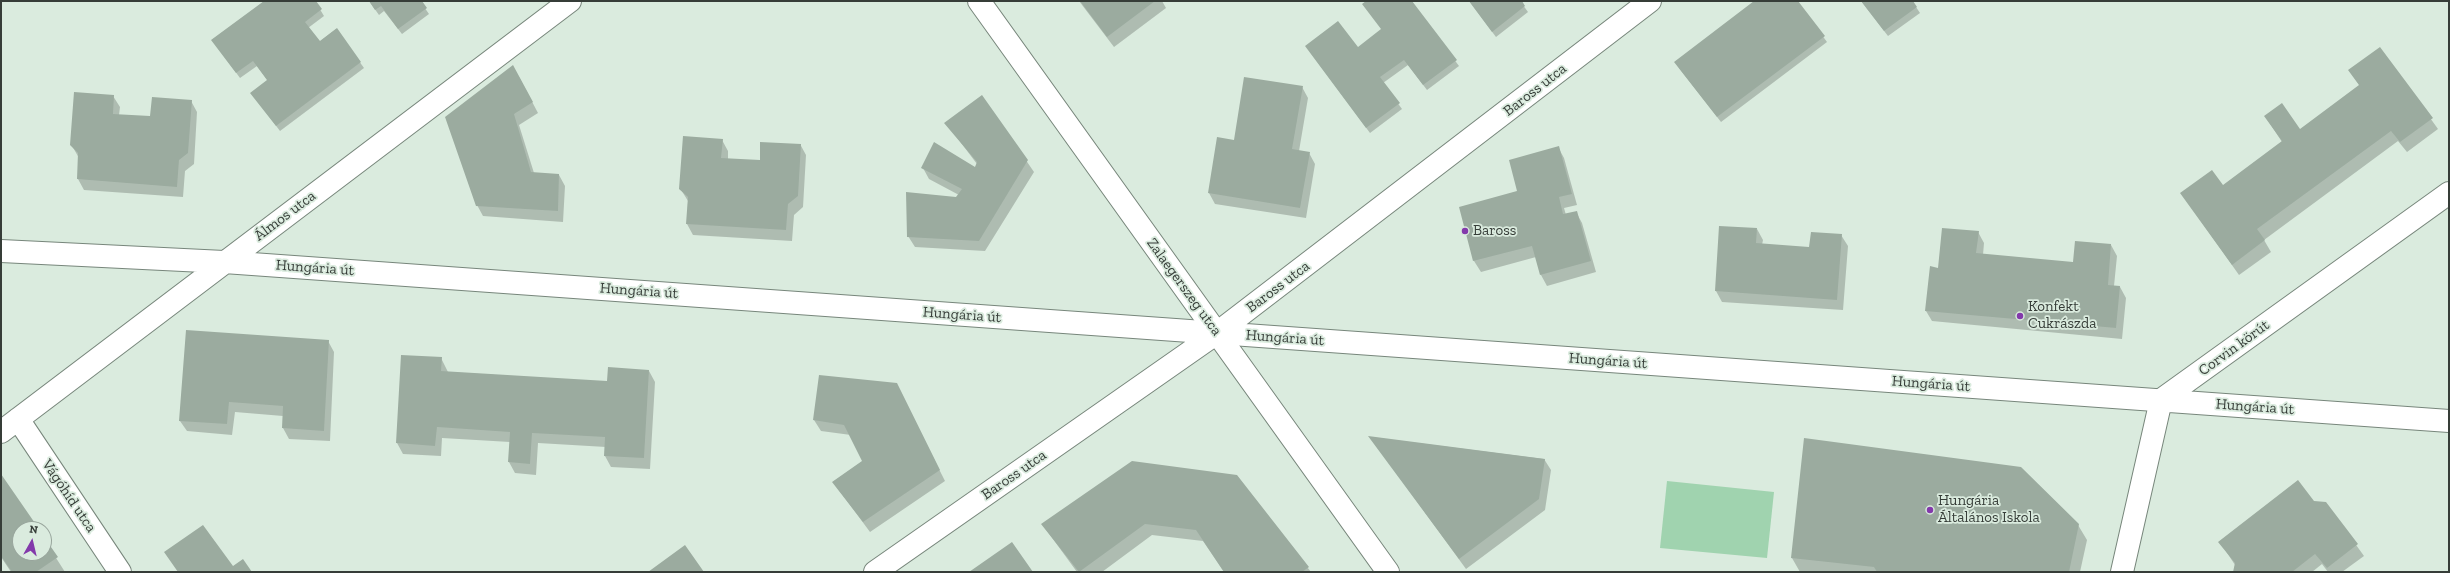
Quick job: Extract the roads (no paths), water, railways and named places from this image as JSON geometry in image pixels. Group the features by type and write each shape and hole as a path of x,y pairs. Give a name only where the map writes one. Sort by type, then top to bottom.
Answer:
{"street":[{"name":"Álmos utca","path":"9,426 570,1"},
{"name":"Zalaegerszeg utca","path":"979,1 1388,572"},
{"name":"Baross utca","path":"875,572 1217,333 1650,1"},
{"name":"Corvin körút","path":"2161,400 2449,193"},
{"name":"Hungária út","path":"1,251 224,262 2449,421"},
{"path":"2122,572 2161,400"},
{"name":"Vágóhíd utca","path":"9,426 120,572"}],"place":[{"name":"Baross","path":"1465,231"},
{"name":"Konfekt Cukrászda","path":"2020,316"},
{"name":"Hungária Általános Iskola","path":"1930,510"}]}
